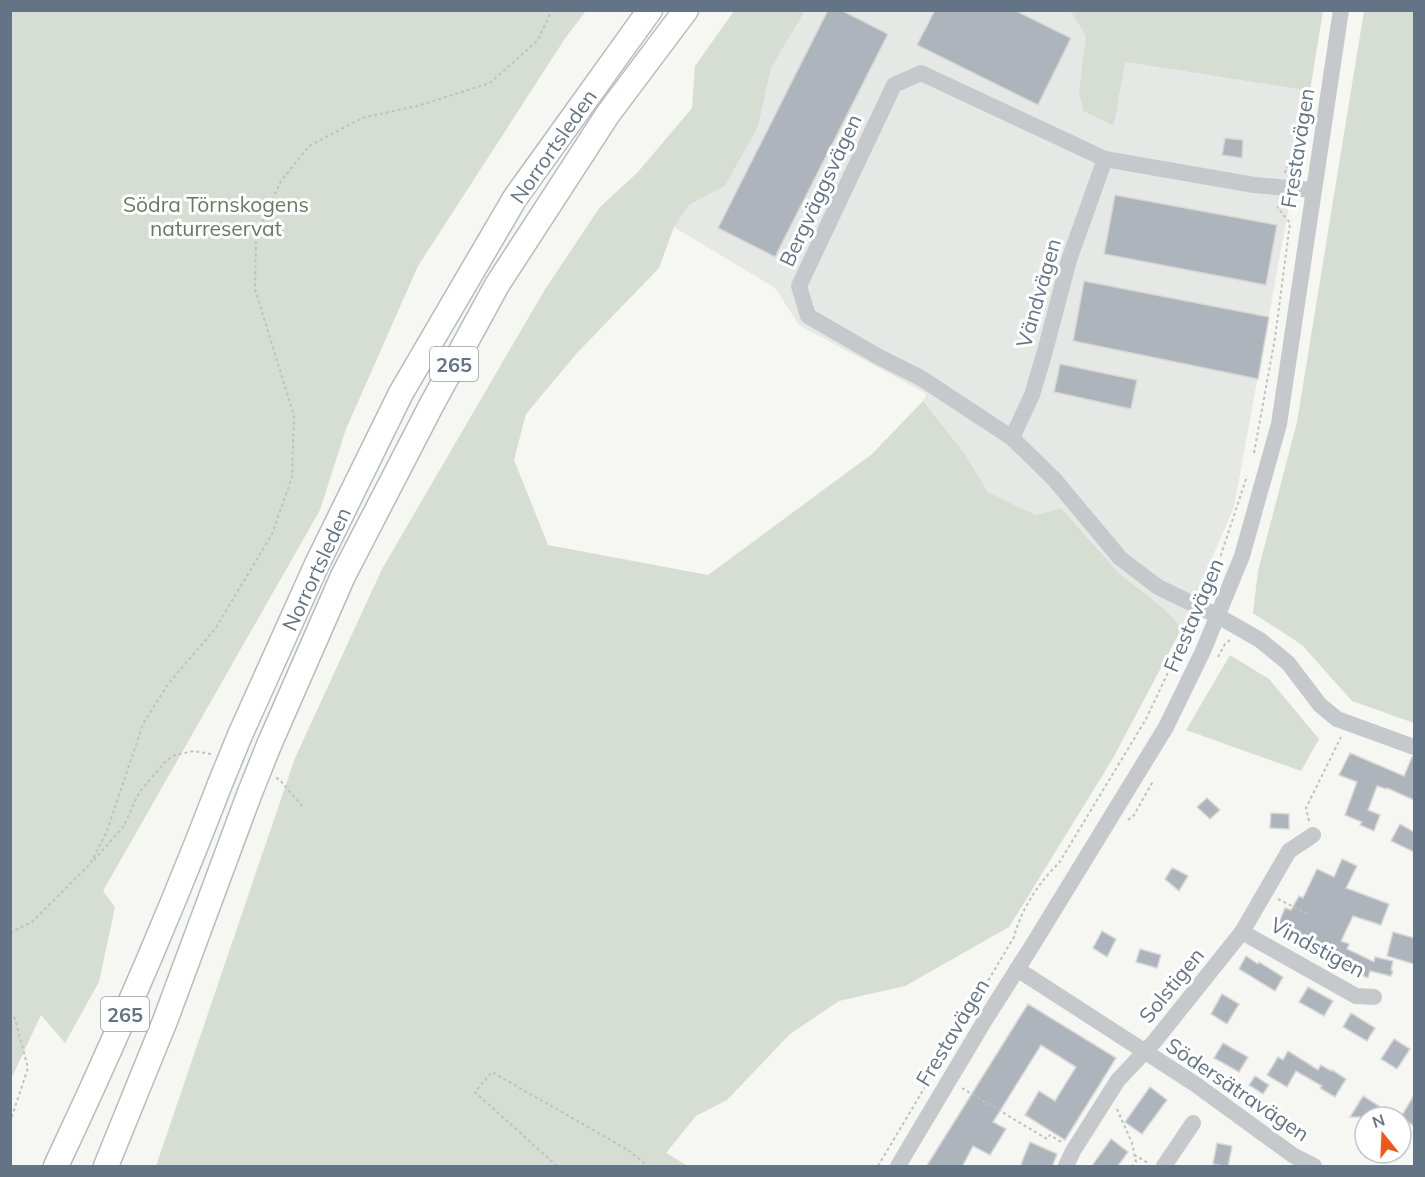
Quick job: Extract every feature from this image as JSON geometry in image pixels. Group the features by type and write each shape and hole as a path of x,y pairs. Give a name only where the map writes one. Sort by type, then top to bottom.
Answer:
{"highway":[{"name":"Norrortsleden","path":"56,1167 108,1054 240,735 317,564 401,393 515,198 650,10"},
{"name":"Norrortsleden","path":"106,1167 165,1021 269,745 343,576 432,404 498,285 608,114 686,10"}],"street":[{"name":"Frestavägen","path":"897,1167 1166,728 1218,616 1242,556 1279,424 1341,10"},
{"name":"Bergväggsvägen","path":"1313,190 1254,185 1105,159 921,73 894,85 799,286 808,316 921,378 1012,438 1054,479 1120,558 1158,587 1218,616 1260,640 1288,663 1320,705 1337,719 1414,747"},
{"name":"Vändvägen","path":"1012,438 1032,395 1069,260 1105,159"},
{"name":"Solstigen","path":"1066,1167 1073,1151 1118,1080 1154,1042 1242,932 1289,851 1312,835"},
{"name":"Vindstigen","path":"1242,932 1356,996 1374,997"},
{"name":"Södersätravägen","path":"1017,969 1194,1084 1294,1156 1314,1167"},
{"path":"1157,1165 1193,1123"}],"path":[{"path":"90,864 107,831 143,724 168,684 215,629 272,534 292,477 294,416 255,289 256,235 281,181 309,146 362,118 421,105 490,83 538,40 552,10"},
{"path":"1253,460 1275,338 1290,223 1278,208 1282,188"},
{"path":"878,1167 1014,937 1018,921 1045,876 1059,863 1146,719 1190,623 1188,602 1204,591 1214,576 1249,471"},
{"path":"1312,835 1306,808 1348,723"},
{"path":"10,933 32,922 90,864 123,827 140,791 166,761 194,751 211,754"},
{"path":"270,776 279,779 302,806"},
{"path":"1265,892 1308,914"},
{"path":"10,1012 15,1019 28,1068 10,1122"},
{"path":"557,1167 475,1092 492,1072 628,1150 645,1166"},
{"path":"961,1087 1047,1138 1050,1135 1053,1137"},
{"path":"1110,1092 1132,1143 1136,1162 1132,1167"},
{"path":"1134,1155 1157,1165"}],"shaded area":[{"path":"805,11 1071,12 1086,36 1079,91 1114,126 1125,62 1310,91 1234,507 1182,628 1163,608 1118,572 1061,508 1036,515 988,492 965,454 923,401 927,394 799,325 775,288 674,227 689,205 725,186 758,127 771,68"}],"green space":[{"name":"Södra Törnskogens naturreservat","path":"11,10 586,11 566,37 418,266 346,429 320,510 103,891 115,907 99,982 65,1043 41,1015 11,1079"},
{"path":"1323,10 1310,91 1125,62 1114,126 1083,111 1079,91 1086,36 1071,12 1067,11"},
{"path":"734,11 805,11 771,68 758,127 725,186 689,205 674,227 659,268 577,353 526,414 514,460 548,545 708,575 872,454 923,401 965,454 988,492 1036,515 1061,508 1118,572 1163,608 1182,628 1112,760 1009,927 905,986 839,1001 790,1034 727,1100 696,1116 666,1153 688,1166 156,1166 295,758 382,569 544,291 600,207 637,173 692,108 695,66"},
{"path":"1364,11 1414,11 1414,723 1352,701 1302,645 1253,613 1258,571 1297,422"},
{"path":"1230,655 1269,679 1319,739 1301,771 1186,730"}],"building":[{"path":"828,10 841,10 888,34 775,257 718,228"},
{"path":"935,10 1014,10 1071,38 1038,105 917,45"},
{"path":"1225,138 1243,140 1242,158 1222,155"},
{"path":"1115,195 1277,225 1266,285 1104,254"},
{"path":"1084,281 1269,317 1258,379 1073,341"},
{"path":"1060,364 1137,380 1131,409 1054,392"},
{"path":"1350,753 1404,776 1414,757 1414,800 1377,786 1368,810 1380,815 1374,831 1360,825 1362,822 1345,815 1357,782 1339,775"},
{"path":"1207,798 1220,810 1210,819 1197,807"},
{"path":"1271,813 1289,814 1289,829 1270,828"},
{"path":"1400,824 1414,832 1414,852 1391,841"},
{"path":"1342,859 1357,866 1346,888 1389,904 1381,925 1353,916 1341,941 1349,944 1347,949 1374,962 1375,957 1393,961 1391,976 1370,971 1368,978 1337,964 1339,960 1323,953 1324,950 1292,936 1294,932 1278,925 1285,908 1291,910 1299,896 1303,898 1317,869 1334,877"},
{"path":"1172,868 1188,876 1179,891 1165,879"},
{"path":"1102,931 1116,939 1107,957 1093,948"},
{"path":"1393,932 1414,938 1414,964 1387,956"},
{"path":"1140,949 1161,955 1157,968 1136,962"},
{"path":"1246,956 1283,977 1275,991 1239,969"},
{"path":"1308,987 1333,1001 1324,1016 1299,1002"},
{"path":"1222,994 1239,1004 1227,1024 1211,1014"},
{"path":"1028,1004 1116,1058 1065,1140 1025,1115 1039,1091 1055,1101 1076,1067 1041,1045 993,1122 1006,1129 990,1155 973,1146 962,1167 926,1167"},
{"path":"1351,1013 1375,1028 1367,1041 1343,1027"},
{"path":"1394,1039 1410,1049 1397,1069 1381,1059"},
{"path":"1223,1043 1248,1057 1239,1072 1214,1058"},
{"path":"1288,1051 1318,1070 1321,1065 1346,1079 1335,1097 1320,1088 1322,1086 1296,1071 1287,1087 1267,1075 1278,1057 1283,1060"},
{"path":"1255,1076 1269,1085 1263,1094 1249,1085"},
{"path":"1150,1087 1167,1100 1142,1134 1125,1122"},
{"path":"1414,1095 1414,1126 1413,1105 1408,1105"},
{"path":"1363,1096 1377,1105 1357,1105"},
{"path":"1111,1139 1128,1152 1117,1167 1091,1167"},
{"path":"1030,1142 1057,1154 1052,1167 1020,1167"},
{"path":"1217,1143 1232,1146 1228,1167 1213,1164"}]}
